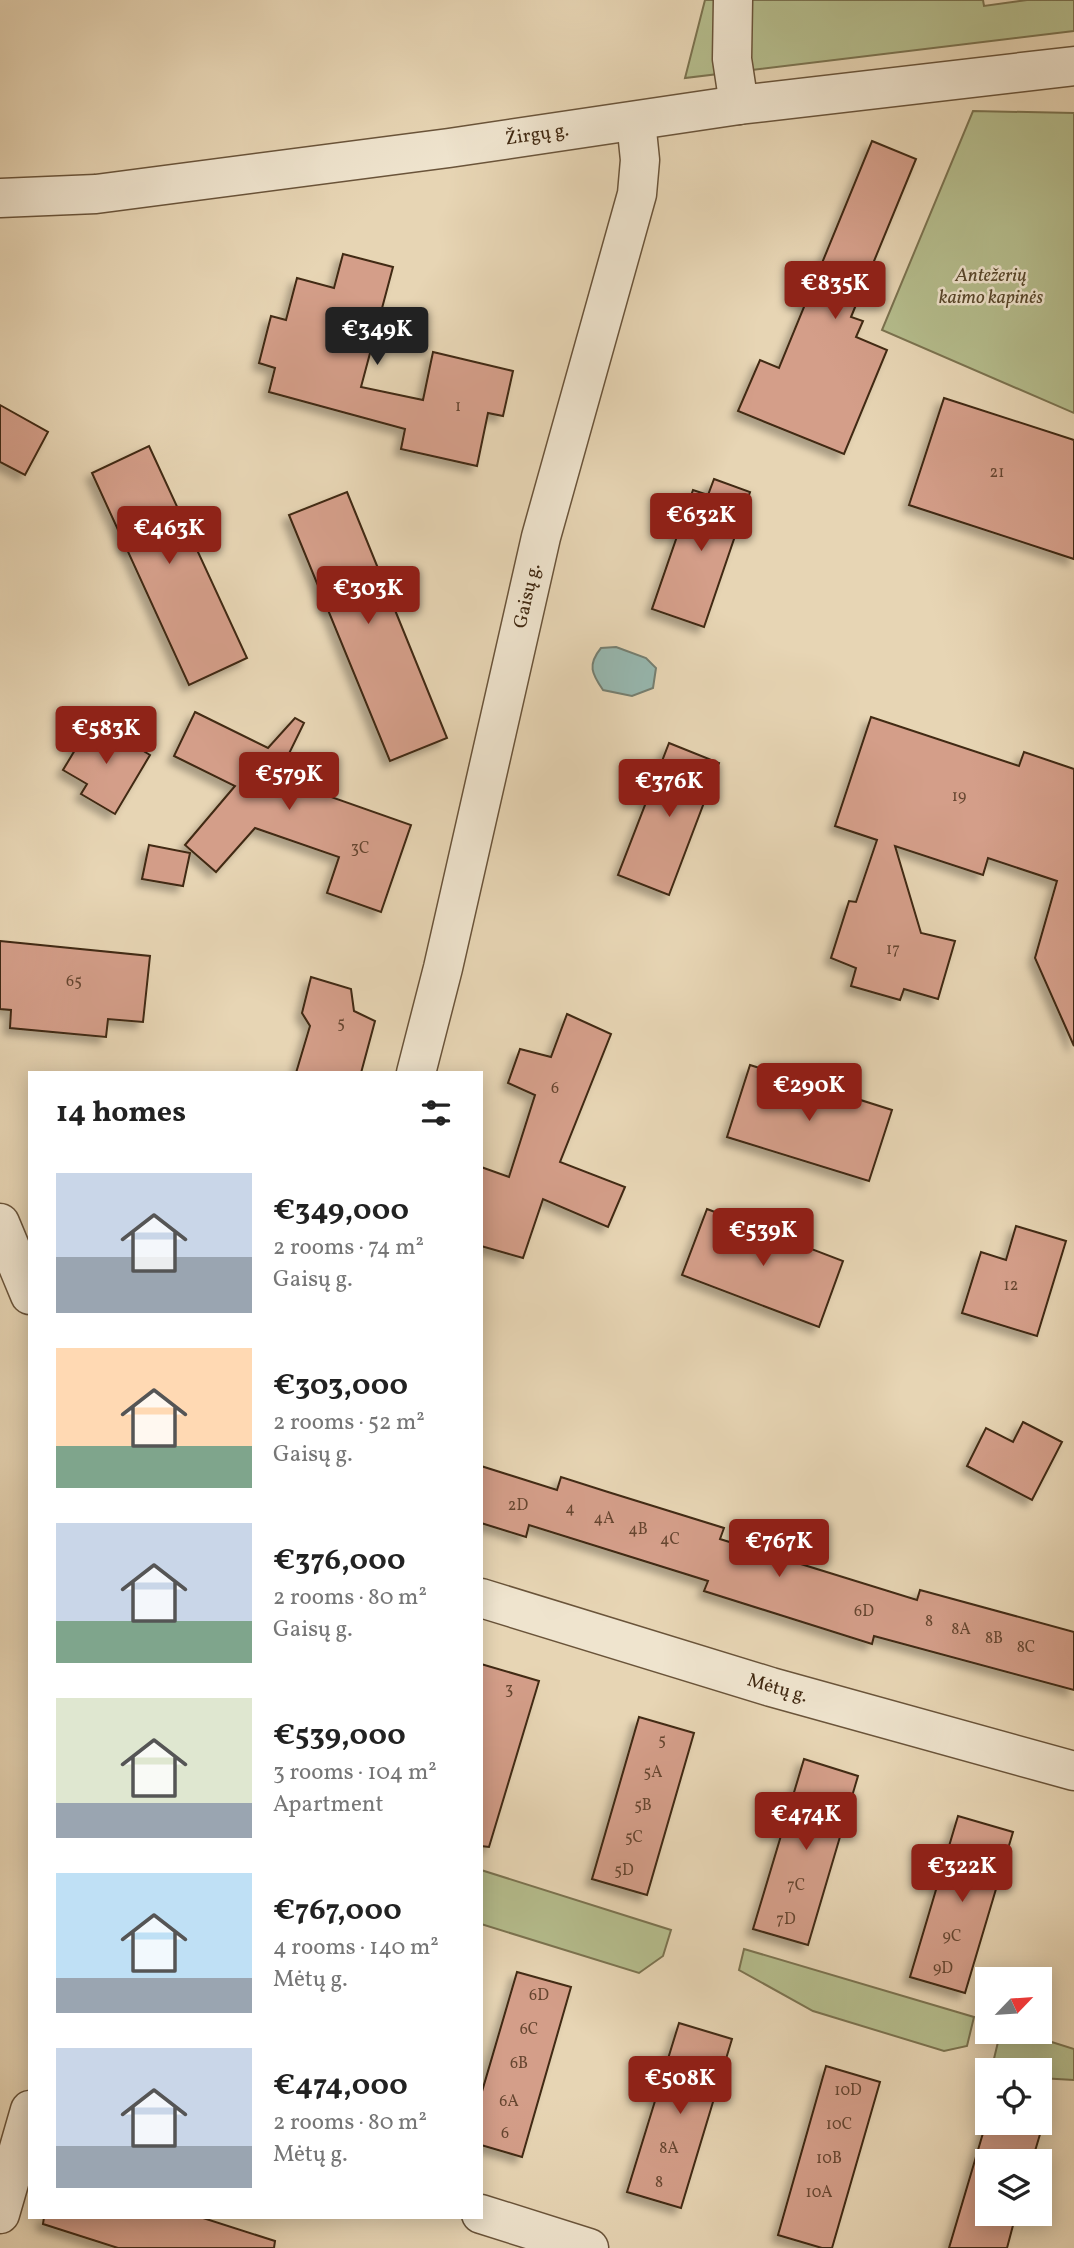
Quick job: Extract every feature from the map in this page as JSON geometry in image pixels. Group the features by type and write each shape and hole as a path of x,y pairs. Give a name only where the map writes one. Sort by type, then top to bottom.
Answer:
{"street":[{"path":"733,0 732,59 739,105"},
{"name":"Žirgų g.","path":"0,198 96,194 739,105 1074,66"},
{"name":"Gaisų g.","path":"417,1071 443,968 541,537 636,194 640,160 636,121"},
{"path":"0,1223 28,1290"},
{"name":"Mėtų g.","path":"483,1599 771,1687 1074,1771"},
{"path":"0,2214 28,2117"},
{"path":"483,2215 589,2248"}],"green space":[{"path":"705,0 983,0 984,6 1027,0 1074,0 1074,31 685,78"},
{"name":"Antežerių kaimo kapinės","path":"973,111 1074,113 1074,413 882,330"},
{"path":"483,1871 671,1930 663,1956 639,1973 483,1925"},
{"path":"744,1949 974,2017 967,2046 944,2051 813,2011 739,1970"},
{"path":"1052,2042 1074,2049 1074,2080 1052,2079 1052,2058 994,2058 998,2044"}],"water":[{"path":"616,647 646,658 656,668 653,688 632,696 603,690 594,674 594,659 601,648"}],"building":[{"path":"872,141 916,159 851,317 863,321 856,337 887,350 844,454 738,411 760,360 779,368"},
{"path":"343,254 393,267 361,387 423,400 433,352 513,371 503,416 488,413 477,466 401,449 405,429 269,392 275,368 259,363 271,316 286,320 297,278 334,288"},
{"path":"944,398 1074,440 1074,559 909,505"},
{"path":"0,405 48,432 25,475 0,462"},
{"path":"149,446 247,658 189,685 92,473"},
{"path":"714,479 750,492 704,627 652,609 693,490 708,495"},
{"path":"347,492 447,738 390,761 289,515"},
{"path":"195,712 268,748 295,718 304,723 277,778 411,825 381,912 327,893 339,857 255,828 216,872 185,845 235,786 174,756"},
{"path":"871,717 1019,766 1024,752 1074,769 1074,1046 1035,958 1057,881 988,858 983,875 895,846 921,933 955,941 938,999 904,989 900,1000 851,986 856,968 831,958 849,901 856,902 877,840 835,826"},
{"path":"93,720 150,755 115,814 81,794 87,784 63,770"},
{"path":"669,743 719,763 669,895 618,875"},
{"path":"149,845 190,853 183,886 142,879"},
{"path":"0,941 150,956 143,1022 108,1019 106,1037 10,1028 11,1010 0,1009"},
{"path":"311,977 351,989 354,1011 375,1021 362,1071 297,1071 310,1026 302,1013"},
{"path":"567,1014 611,1034 560,1162 625,1187 608,1227 543,1199 523,1258 483,1247 483,1168 509,1177 535,1095 508,1083 520,1049 551,1057"},
{"path":"750,1065 892,1110 869,1181 727,1137"},
{"path":"707,1209 843,1261 819,1327 682,1275"},
{"path":"1016,1226 1066,1241 1037,1336 962,1313 981,1252 1006,1260"},
{"path":"1023,1422 1062,1442 1032,1500 967,1466 986,1428 1013,1442"},
{"path":"483,1467 557,1490 561,1477 724,1528 720,1539 917,1600 920,1590 1074,1632 1074,1690 874,1636 872,1644 704,1591 708,1581 529,1525 526,1537 483,1524"},
{"path":"483,1665 539,1681 489,1847 483,1846"},
{"path":"639,1717 694,1733 647,1895 592,1879"},
{"path":"804,1759 858,1776 808,1945 753,1929"},
{"path":"958,1816 1013,1832 965,1993 910,1977"},
{"path":"517,1972 571,1987 522,2157 483,2146 483,2088"},
{"path":"679,2023 732,2039 681,2208 627,2192"},
{"path":"826,2066 880,2082 832,2248 822,2248 778,2235"},
{"path":"982,2135 1040,2135 1036,2149 978,2149"},
{"path":"975,2160 975,2226 1013,2226 1007,2248 949,2248"},
{"path":"44,2219 206,2219 275,2241 274,2248 118,2248 43,2224"}]}
